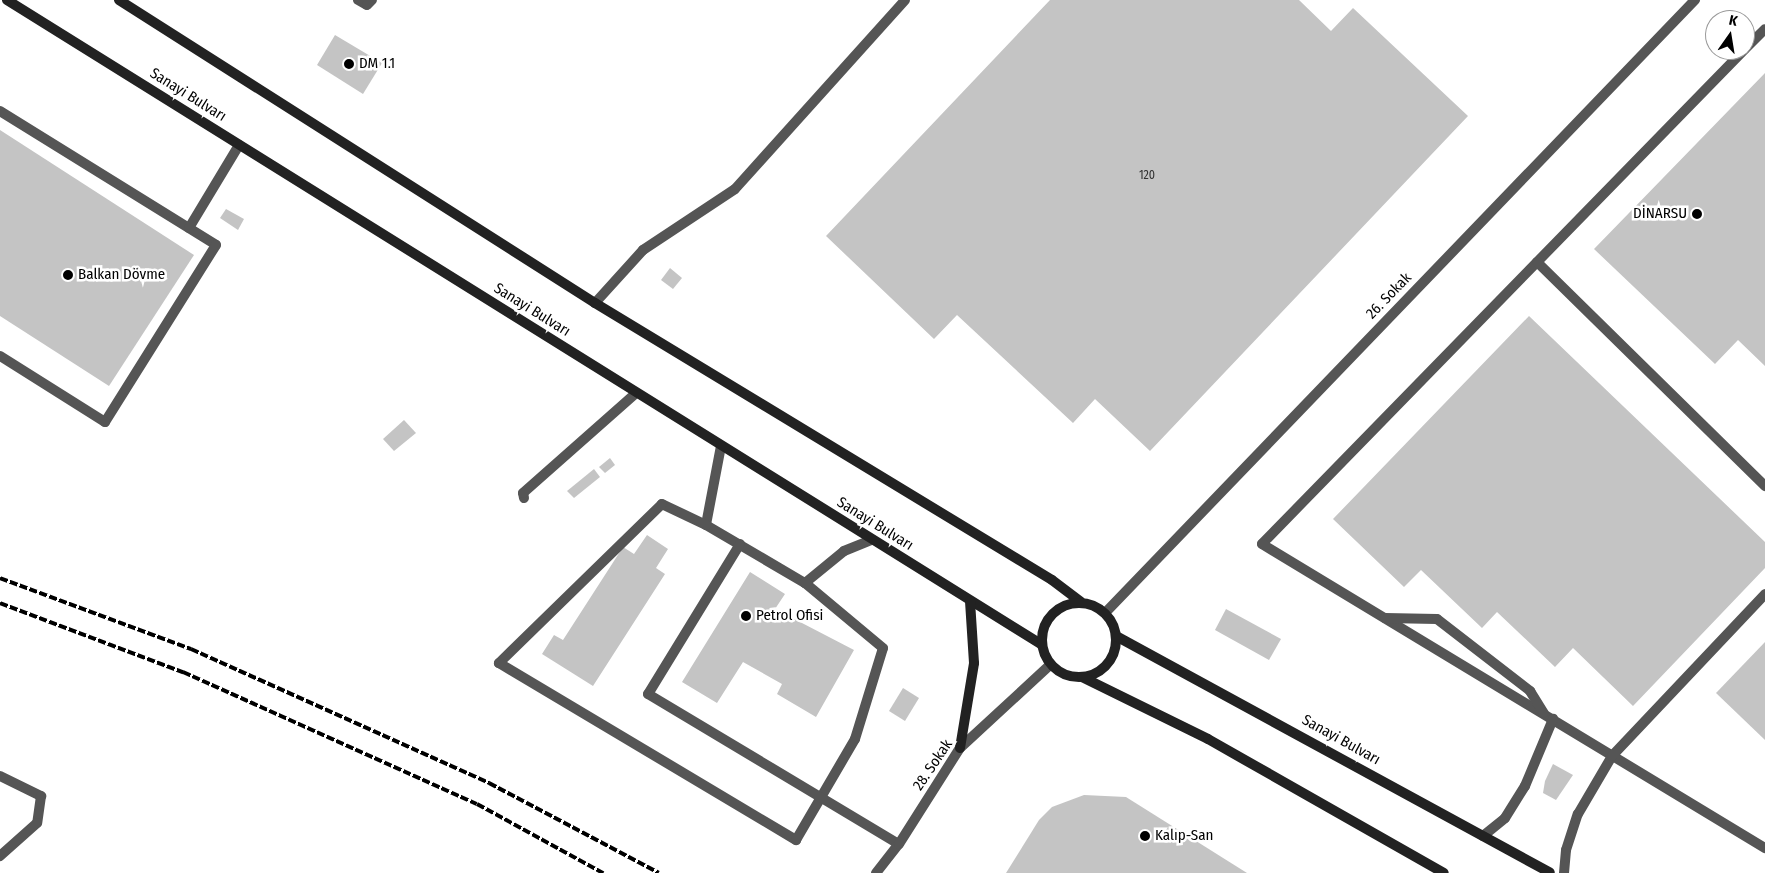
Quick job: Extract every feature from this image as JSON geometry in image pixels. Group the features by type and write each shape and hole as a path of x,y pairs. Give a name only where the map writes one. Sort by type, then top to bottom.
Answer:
{"main road":[{"name":"Sanayi Bulvarı","path":"7,0 871,540 1041,644"},
{"path":"119,0 594,303 1052,580 1081,602 1105,613 1116,636 1116,648 1104,668 1082,677 1070,677 1050,665 1041,644 1047,619 1056,609 1081,602"},
{"path":"960,748 974,663 970,601"},
{"name":"Sanayi Bulvarı","path":"1116,636 1550,873"},
{"path":"1082,677 1208,739 1444,873"}],"street":[{"path":"358,0 366,6 372,0"},
{"path":"594,303 643,250 735,188 905,0"},
{"name":"26. Sokak","path":"1105,613 1695,0"},
{"path":"1755,40 1765,29"},
{"path":"1735,60 1262,544 1765,848"},
{"path":"0,111 216,245 106,422 0,356"},
{"path":"189,228 239,145"},
{"path":"1537,262 1765,486"},
{"path":"524,498 523,494 636,393"},
{"path":"706,525 721,446"},
{"path":"662,504 706,525 805,583 883,648 855,739 796,840 499,663 662,504"},
{"path":"805,583 844,551 871,540"},
{"path":"740,544 648,694 899,844"},
{"path":"1564,873 1566,850 1578,814 1612,756 1765,594"},
{"path":"1384,618 1437,619 1525,686 1549,717"},
{"name":"28. Sokak","path":"876,873 899,844 960,748 1050,665"},
{"path":"1483,836 1505,818 1525,786 1549,717"},
{"path":"0,776 41,796 37,823 0,856"}],"building":[{"path":"1050,0 1299,0 1331,31 1353,8 1468,116 1150,451 1095,399 1073,423 957,315 934,339 826,236"},
{"name":"DM 1.1","path":"335,35 382,63 363,94 317,65"},
{"name":"DİNARSU","path":"1765,73 1765,366 1738,340 1715,364 1594,249"},
{"name":"Balkan Dövme","path":"0,130 194,255 109,386 0,316"},
{"path":"226,209 244,219 238,230 220,218"},
{"path":"670,268 682,278 673,289 661,280"},
{"path":"1529,316 1765,542 1765,568 1633,706 1573,648 1555,667 1497,612 1482,628 1421,570 1404,587 1333,519"},
{"path":"404,420 416,433 394,451 383,439"},
{"path":"610,458 615,465 605,473 599,467"},
{"path":"594,469 600,477 574,498 567,491"},
{"path":"647,535 668,549 656,568 665,574 593,686 542,654 554,635 563,640 623,547 634,554"},
{"path":"750,572 785,594 775,609 854,650 816,717 777,694 782,684 743,662 717,703 682,682"},
{"path":"1226,609 1281,639 1269,660 1215,630"},
{"path":"1765,642 1765,740 1716,693"},
{"path":"903,688 919,698 905,721 889,711"},
{"path":"1553,764 1573,775 1556,800 1543,793 1545,781"},
{"name":"Kalıp-San","path":"1084,795 1126,797 1247,873 1006,873 1039,820 1052,807"}],"railway":[{"path":"0,578 191,649 489,783 659,873"},
{"path":"0,603 183,672 477,804 603,873"}],"place":[{"name":"DM 1.1","path":"349,64"},
{"name":"DİNARSU","path":"1697,214"},
{"name":"Balkan Dövme","path":"68,275"},
{"name":"Petrol Ofisi","path":"746,616"},
{"name":"Kalıp-San","path":"1145,836"}]}
